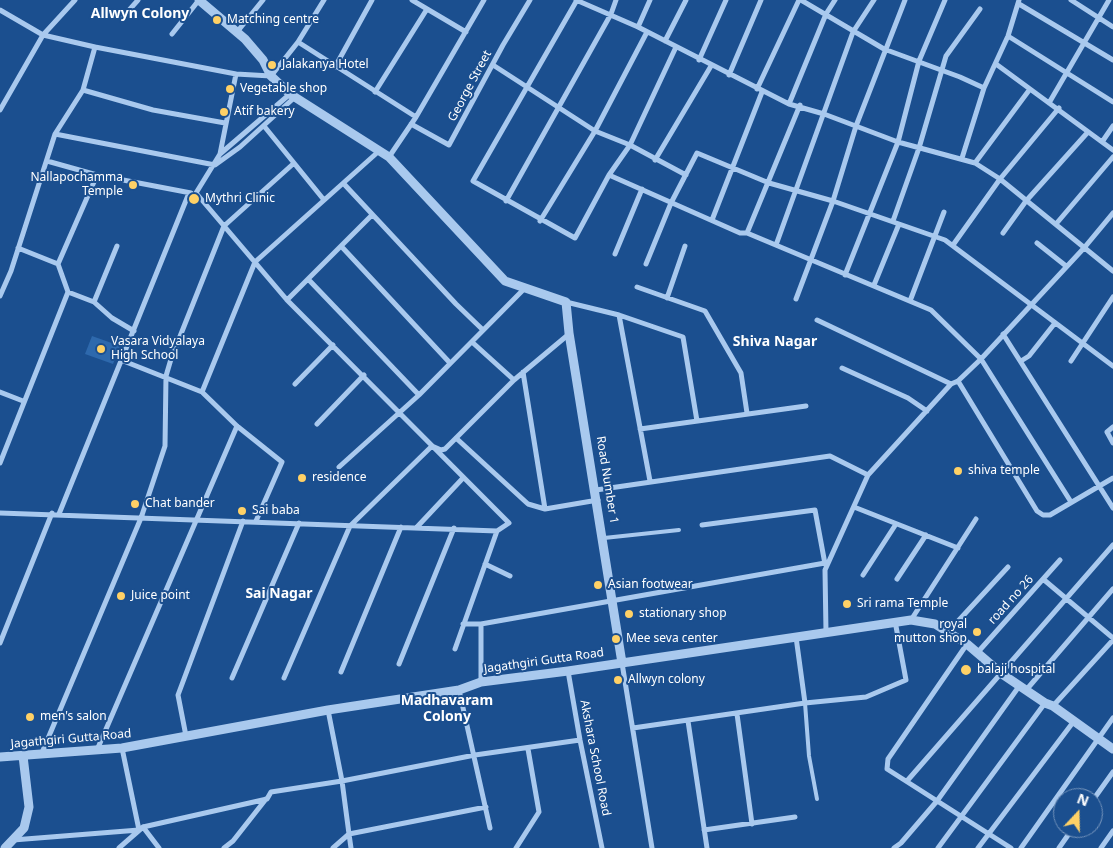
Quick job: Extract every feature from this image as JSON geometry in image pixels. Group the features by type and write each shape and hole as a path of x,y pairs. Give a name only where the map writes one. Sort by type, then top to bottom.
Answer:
{"street":[{"path":"0,110 43,35 75,0"},
{"path":"123,17 138,0"},
{"path":"172,34 199,0 237,32 262,60 272,76 292,96 390,157 505,281 566,302 619,315 683,337 697,421"},
{"path":"237,32 263,0"},
{"path":"272,76 298,42 324,0"},
{"path":"334,66 372,0"},
{"path":"412,0 466,32"},
{"path":"390,157 416,117 484,0"},
{"name":"George Street","path":"411,124 449,145 530,0"},
{"path":"676,47 630,145 609,175 575,238 473,181 576,0 638,27 665,42 676,47 729,76 789,104 800,105 898,142 975,163 1000,180 1113,271"},
{"path":"506,201 611,14 616,0"},
{"path":"638,27 650,0"},
{"path":"665,42 686,0"},
{"path":"699,60 726,0"},
{"path":"729,76 761,0"},
{"path":"712,220 733,168 759,90 800,0 884,49 942,70 984,88"},
{"path":"789,104 826,14 835,0"},
{"path":"776,245 853,32 874,0"},
{"path":"796,299 833,201 856,126 884,49 905,0"},
{"path":"845,275 898,142 918,61 945,0"},
{"path":"1071,0 1113,28"},
{"path":"1049,103 1109,0"},
{"path":"962,158 984,88 1008,36 1019,2 1113,60"},
{"path":"375,92 427,9"},
{"path":"893,221 919,148 946,56 980,9"},
{"path":"0,10 43,35 236,74 272,76"},
{"path":"540,220 595,131 647,32"},
{"path":"1008,36 1113,102"},
{"path":"298,42 416,117"},
{"path":"0,296 18,248 55,134 83,90 95,47"},
{"path":"996,64 1049,103 1059,108 1113,150"},
{"path":"493,65 595,131 630,145 686,175"},
{"path":"655,160 711,66"},
{"path":"196,193 215,165 220,154 236,74"},
{"path":"975,163 1030,89"},
{"path":"83,90 153,110 225,123"},
{"path":"55,134 215,165 264,126 292,96"},
{"path":"220,154 292,96"},
{"path":"747,233 800,105"},
{"path":"953,245 1000,180 1059,108"},
{"path":"264,126 324,200"},
{"path":"1102,142 1113,126"},
{"path":"1003,233 1026,201 1088,132"},
{"path":"202,392 255,262 379,151"},
{"path":"646,264 671,203 697,153 768,183 870,213 935,236 953,245 1083,344 1112,363"},
{"path":"1056,224 1113,157"},
{"path":"47,161 97,175 196,193 287,300 364,375 509,523 497,531 455,649"},
{"path":"41,755 141,518 165,446 166,376 224,226 293,164"},
{"path":"0,463 23,401 68,292 58,264 97,175"},
{"path":"609,175 740,233 747,233 931,310 981,359 1071,502"},
{"path":"344,184 456,304 483,330"},
{"path":"615,254 642,189"},
{"path":"60,514 189,193"},
{"path":"910,301 944,212"},
{"path":"825,570 868,475 951,384 958,382 981,359 1084,248 1113,213"},
{"path":"287,300 372,215"},
{"path":"874,285 899,224"},
{"path":"1037,243 1066,266"},
{"path":"94,302 117,246"},
{"path":"341,246 450,363"},
{"path":"667,298 685,246"},
{"path":"18,248 58,264"},
{"path":"308,279 419,395"},
{"path":"637,287 705,311 741,373 747,413"},
{"path":"339,467 419,395 525,288"},
{"path":"68,292 94,302 112,318 134,331"},
{"path":"1071,361 1113,297"},
{"name":"Road Number 1","path":"566,302 569,333 598,500 622,663"},
{"path":"619,315 650,481"},
{"path":"818,320 951,384"},
{"path":"1021,361 1030,356 1055,323"},
{"path":"432,446 441,450 445,449 514,380 569,333"},
{"path":"1004,334 1113,508"},
{"path":"472,342 514,380"},
{"path":"295,384 333,346"},
{"path":"121,360 166,376 202,392 237,426 282,462 256,521"},
{"path":"842,368 908,398 927,411"},
{"path":"523,372 545,509"},
{"path":"317,424 364,375"},
{"path":"958,382 1038,511 1043,515 1050,515 1113,478"},
{"path":"0,392 23,401"},
{"path":"640,429 806,406"},
{"path":"97,750 237,426"},
{"path":"1113,427 1107,432 1113,442"},
{"path":"456,438 528,504 545,509 598,500"},
{"path":"284,678 350,526 432,446"},
{"path":"596,490 833,456 868,475"},
{"path":"417,527 463,478"},
{"path":"854,507 958,548"},
{"path":"702,525 815,510 825,563 826,632"},
{"path":"0,513 52,513 196,521 256,521 497,531"},
{"path":"0,643 52,513"},
{"path":"911,620 976,519"},
{"path":"186,736 178,696 243,521"},
{"path":"232,678 299,523"},
{"path":"863,575 896,524"},
{"path":"341,672 401,527"},
{"path":"399,664 454,528"},
{"path":"897,579 926,535"},
{"path":"907,781 1113,545"},
{"name":"road no 26","path":"978,652 1060,560"},
{"path":"464,624 481,624 825,563"},
{"path":"485,564 510,576"},
{"path":"948,632 1008,567"},
{"path":"938,848 1049,705 1113,639 1044,579"},
{"path":"894,848 902,843 937,801 1023,687 1113,589"},
{"name":"Jagathgiri Gutta Road","path":"0,758 122,748 328,710 459,690 481,682 568,671 911,620 929,621 967,644 1002,674 1113,749"},
{"path":"633,728 805,703 866,697 906,680 895,621"},
{"path":"481,624 481,682"},
{"path":"796,636 805,703"},
{"path":"967,644 888,759 887,769 1011,848"},
{"path":"622,663 652,848"},
{"name":"Akshara School Road","path":"568,671 602,848"},
{"path":"459,690 490,828"},
{"path":"328,710 342,781 351,848"},
{"path":"737,714 752,824"},
{"path":"1021,848 1113,718"},
{"path":"688,721 707,848"},
{"path":"978,848 1074,721"},
{"path":"224,848 233,841 271,792 342,781 475,755 528,749 580,740"},
{"path":"122,748 141,828 159,848"},
{"path":"516,848 539,812 528,749"},
{"path":"5,848 24,828 29,807 23,756"},
{"path":"1102,788 1113,772"},
{"path":"13,840 141,828 266,799"},
{"path":"333,848 349,834 486,807"},
{"path":"704,830 795,817"},
{"path":"119,848 141,828"},
{"path":"1101,848 1113,831"}],"lane":[{"path":"604,538 679,530"},
{"path":"805,703 809,756 817,799"}],"shaded area":[{"path":"92,336 120,346 113,364 85,354"}],"place":[{"name":"Matching centre","path":"217,20"},
{"name":"Jalakanya Hotel","path":"272,65"},
{"name":"Vegetable shop","path":"230,89"},
{"name":"Atif bakery","path":"224,112"},
{"name":"Nallapochamma Temple","path":"133,185"},
{"name":"Mythri Clinic","path":"194,199"},
{"name":"Vasara Vidyalaya High School","path":"101,349"},
{"name":"shiva temple","path":"958,471"},
{"name":"residence","path":"302,478"},
{"name":"Chat bander","path":"135,504"},
{"name":"Sai baba","path":"242,511"},
{"name":"Asian footwear","path":"598,585"},
{"name":"Juice point","path":"121,596"},
{"name":"Sri rama Temple","path":"847,604"},
{"name":"stationary shop","path":"629,614"},
{"name":"royal mutton shop","path":"977,632"},
{"name":"Mee seva center","path":"616,639"},
{"name":"balaji hospital","path":"966,670"},
{"name":"Allwyn colony","path":"618,680"},
{"name":"men's salon","path":"30,717"}],"district":[{"name":"Allwyn Colony","path":"140,14"},
{"name":"Shiva Nagar","path":"775,342"},
{"name":"Sai Nagar","path":"279,594"},
{"name":"Madhavaram Colony","path":"447,710"}]}
